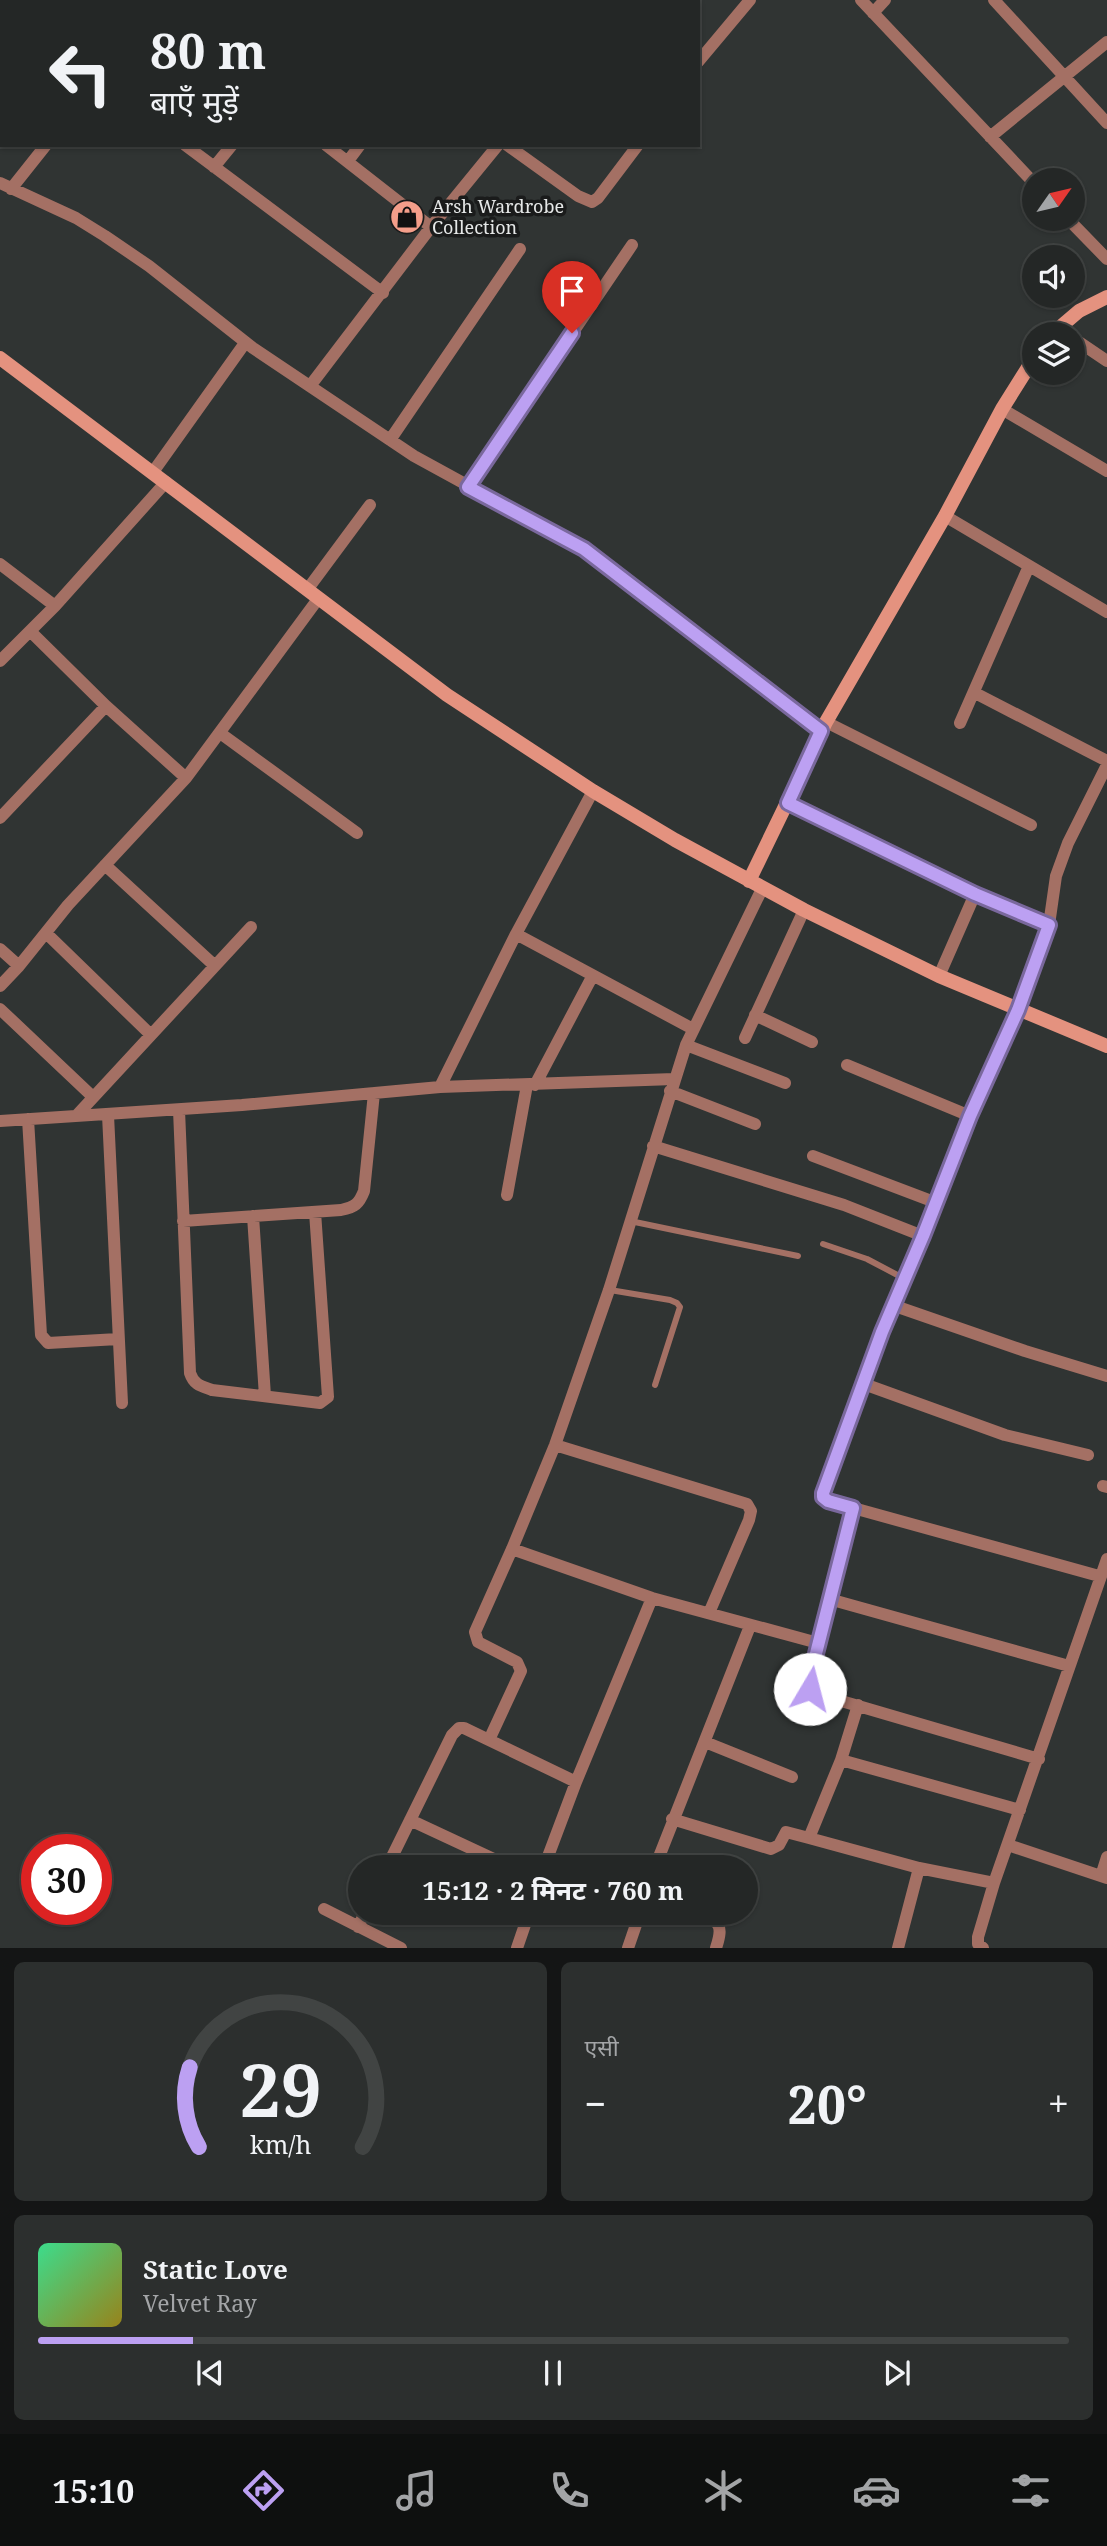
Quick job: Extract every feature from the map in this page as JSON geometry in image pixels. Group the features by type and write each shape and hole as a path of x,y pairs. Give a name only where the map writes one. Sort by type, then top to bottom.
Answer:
{"street":[{"path":"700,60 750,0"},
{"path":"861,0 1022,170"},
{"path":"873,13 885,0"},
{"path":"999,2 1107,123"},
{"path":"990,137 1107,42"},
{"path":"44,147 5,186 76,218 105,236 149,266 246,343 390,440 468,487 584,549 824,726 1031,825"},
{"path":"188,147 383,293"},
{"path":"214,167 230,147"},
{"path":"329,147 431,227"},
{"path":"348,161 358,147"},
{"path":"310,386 431,227 496,147"},
{"path":"511,147 578,197 592,202 598,198 636,147"},
{"path":"1080,231 1107,259"},
{"path":"468,487 632,245"},
{"path":"390,440 520,248"},
{"path":"1069,322 1079,311 1107,297"},
{"path":"153,472 246,343"},
{"path":"1085,346 1107,361"},
{"path":"0,358 447,695 593,791 804,911 939,976 1107,1046"},
{"path":"749,881 824,726 1022,377"},
{"path":"1002,409 1107,471"},
{"path":"0,661 55,606 166,482"},
{"path":"0,986 105,865 186,778 220,733 370,505"},
{"path":"945,516 1107,612"},
{"path":"0,564 55,606"},
{"path":"960,723 1029,566"},
{"path":"30,631 106,706 186,778"},
{"path":"975,692 1107,763 1068,843 1056,877 1049,925 1018,1010 970,1116 864,1384 823,1497 828,1501 1099,1576"},
{"path":"0,818 106,706"},
{"path":"220,733 357,834"},
{"path":"440,1087 516,934 593,791"},
{"path":"788,803 975,894 1049,925"},
{"path":"105,865 215,967"},
{"path":"489,1740 521,1671 517,1662 478,1642 475,1632 513,1549 555,1445 609,1290 686,1045 762,889"},
{"path":"939,976 975,894"},
{"path":"745,1038 804,911"},
{"path":"77,1115 251,927"},
{"path":"46,933 151,1035"},
{"path":"516,934 693,1029"},
{"path":"0,949 19,966"},
{"path":"507,1195 531,1085 593,977"},
{"path":"0,1009 93,1097"},
{"path":"755,1015 812,1042"},
{"path":"686,1045 785,1083"},
{"path":"847,1065 970,1116"},
{"path":"0,1121 179,1110 440,1087 672,1085 755,1124"},
{"path":"183,1221 353,1207 360,1202 367,1177 374,1093"},
{"path":"179,1110 190,1373 193,1381 212,1390 320,1403 328,1397 315,1212"},
{"path":"108,1115 122,1403"},
{"path":"28,1119 41,1335 48,1343 118,1339"},
{"path":"653,1146 844,1205 923,1236"},
{"path":"813,1156 937,1203"},
{"path":"253,1216 265,1396"},
{"path":"895,1306 1107,1376"},
{"path":"864,1384 1005,1434 1088,1455"},
{"path":"555,1445 747,1504 751,1511 749,1520 709,1613"},
{"path":"853,1508 808,1685 810,1689 814,1693 1039,1759"},
{"path":"513,1549 652,1598 818,1643"},
{"path":"983,1948 978,1944 978,1937 994,1883 1107,1559"},
{"path":"549,1855 652,1598"},
{"path":"829,1600 1069,1666"},
{"path":"659,1855 750,1626"},
{"path":"809,1838 841,1760 858,1705"},
{"path":"393,1855 455,1731 464,1728 576,1782"},
{"path":"705,1742 792,1776"},
{"path":"841,1760 1020,1811"},
{"path":"672,1819 771,1849 779,1845 786,1832 919,1868 994,1883"},
{"path":"410,1820 484,1855"},
{"path":"1008,1846 1104,1877 1107,1857"},
{"path":"898,1948 919,1868"},
{"path":"324,1909 401,1948"},
{"path":"517,1948 524,1925"},
{"path":"628,1948 636,1925"},
{"path":"716,1948 721,1933 719,1925"}],"lane":[{"path":"630,1221 798,1256"},
{"path":"824,1244 867,1259 906,1280"},
{"path":"609,1290 670,1300 680,1307 655,1385"}],"place":[{"name":"Arsh Wardrobe Collection","path":"407,217"}],"route":[{"path":"572,333 468,487 584,549 821,731 788,803 975,894 1049,925 1018,1010 970,1116 895,1306 882,1332 823,1493 823,1497 828,1501 853,1508 808,1685 810,1689"}]}
